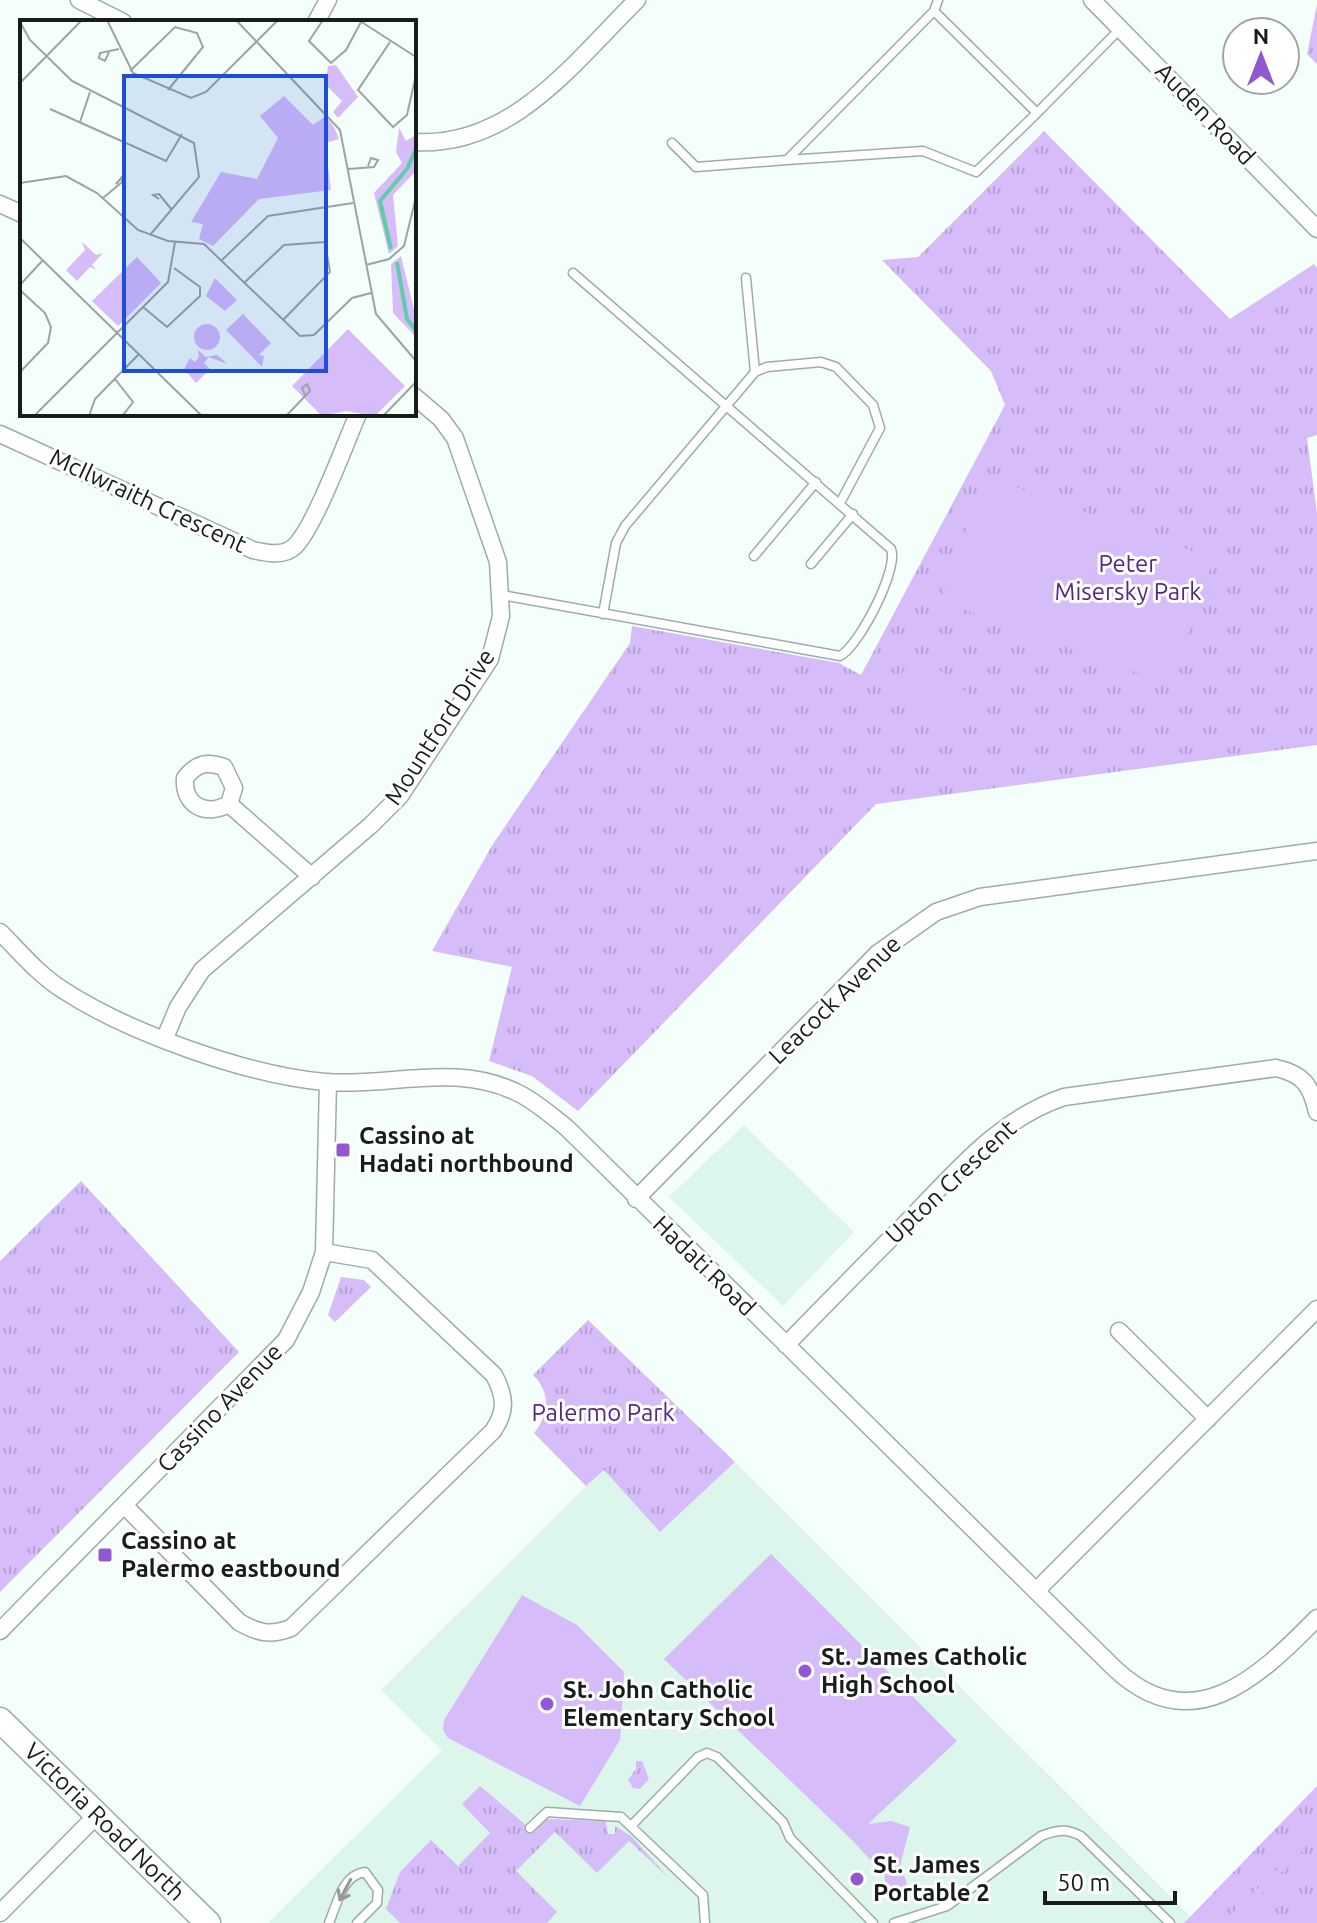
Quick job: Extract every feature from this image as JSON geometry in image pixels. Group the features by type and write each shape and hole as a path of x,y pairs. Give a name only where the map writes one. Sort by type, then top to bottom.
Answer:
{"main road":[{"name":"Victoria Road North","path":"0,1720 208,1923"}],"street":[{"path":"79,0 119,20"},
{"path":"317,20 328,0"},
{"path":"416,142 433,143 478,134 499,126 533,102 637,0"},
{"name":"Auden Road","path":"1092,0 1317,229"},
{"path":"0,204 20,213"},
{"name":"Mountford Drive","path":"165,1038 178,1007 202,970 312,877 400,796 490,659 501,616 498,562 464,456 441,419 416,398"},
{"name":"McIlwraith Crescent","path":"0,434 253,550 274,555 294,548 308,525 357,416"},
{"path":"229,804 312,877"},
{"name":"Leacock Avenue","path":"636,1199 878,953 936,912 980,897 1317,851"},
{"name":"Hadati Road","path":"0,932 60,989 165,1038 244,1067 328,1082 435,1076 480,1080 518,1093 567,1128 1121,1675 1148,1694 1177,1700 1206,1698 1238,1688 1267,1668 1317,1618"},
{"name":"Upton Crescent","path":"786,1345 976,1152 1010,1122 1040,1105 1064,1097 1276,1068 1293,1072 1308,1082 1317,1112"},
{"name":"Cassino Avenue","path":"0,1631 286,1340 311,1292 324,1252 328,1082"},
{"path":"125,1506 239,1622 257,1632 276,1634 291,1628 493,1431 503,1417 504,1400 494,1375 372,1260 324,1252"},
{"path":"1036,1591 1317,1309"},
{"path":"1119,1331 1208,1419"},
{"path":"0,1913 97,1815"}],"lane":[{"path":"787,160 934,11 938,0"},
{"path":"934,11 1037,113"},
{"path":"672,143 696,167 923,151 976,172 1120,28"},
{"path":"502,595 840,656 849,651 860,635 894,557 891,549 853,514 573,273"},
{"path":"746,278 755,372"},
{"path":"603,614 616,543 625,526 755,372 767,367 821,362 836,367 873,405 880,428 840,503"},
{"path":"754,556 816,482"},
{"path":"811,564 853,514"},
{"path":"631,1826 698,1757 707,1753 717,1757 783,1822 790,1838 873,1923"},
{"path":"530,1828 547,1812 621,1817 703,1895 705,1923"},
{"path":"894,1923 947,1906 1041,1836 1057,1829 1081,1836 1169,1923"},
{"path":"329,1923 346,1882 356,1873 365,1872 378,1890 377,1903 357,1923"}],"shaded area":[{"path":"744,1125 854,1232 783,1306 669,1197"},
{"path":"735,1462 1190,1916 1184,1923 268,1923 442,1750 381,1690 586,1486 604,1470 660,1532"}],"green space":[{"path":"1317,4 1317,64 1307,54"},
{"name":"Peter Misersky Park","path":"1044,131 1230,319 1314,264 1317,268 1317,435 1307,438 1317,513 1317,745 876,804 578,1111 532,1076 489,1061 512,967 432,951 493,844 630,643 632,626 839,663 861,675 1005,405 991,371 882,260 918,257"},
{"path":"986,476 1214,559 1168,684 940,601"},
{"path":"918,653 977,700 951,732 892,685"},
{"path":"81,1181 239,1352 0,1592 0,1261"},
{"path":"341,1277 364,1280 371,1287 335,1322 328,1315"},
{"name":"Palermo Park","path":"588,1320 735,1462 660,1532 604,1470 586,1486 534,1433 543,1419 546,1404 543,1389 533,1375"},
{"path":"771,1554 957,1741 868,1824 891,1821 910,1827 899,1870 906,1881 905,1894 897,1897 888,1894 884,1875 852,1840 664,1659"},
{"path":"522,1595 577,1625 624,1672 620,1740 580,1806 448,1738 443,1730 444,1720"},
{"path":"636,1761 642,1761 649,1779 640,1789 633,1788 628,1780 636,1769"},
{"path":"480,1786 534,1832 547,1819 606,1821 608,1834 615,1834 615,1826 632,1837 667,1876 629,1841 597,1873 555,1832 516,1871 557,1912 547,1923 400,1923 386,1909 400,1872 431,1840 458,1866 490,1833 462,1804"},
{"path":"1317,1786 1317,1923 1184,1923"},
{"path":"1317,1831 1317,1835 1234,1923 1222,1923"},
{"path":"1317,1856 1317,1861 1257,1923 1249,1923"}],"place":[{"name":"Cassino at Hadati northbound","path":"343,1150"},
{"name":"Cassino at Palermo eastbound","path":"105,1555"},
{"name":"St. James Catholic High School","path":"805,1671"},
{"name":"St. John Catholic Elementary School","path":"547,1704"},
{"name":"St. James Portable 2","path":"857,1879"}]}
